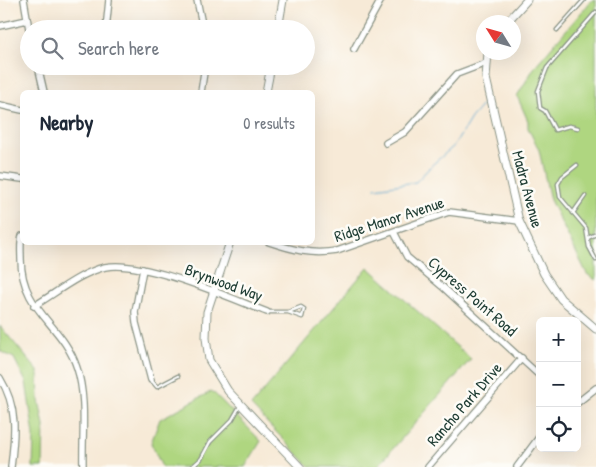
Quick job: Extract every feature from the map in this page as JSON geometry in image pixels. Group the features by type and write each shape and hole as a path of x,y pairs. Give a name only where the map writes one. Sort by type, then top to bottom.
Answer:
{"street":[{"path":"24,0 27,20"},
{"path":"107,20 109,0"},
{"path":"197,0 201,20"},
{"path":"280,20 283,0"},
{"path":"354,49 381,0"},
{"path":"513,15 527,0"},
{"path":"0,26 20,22"},
{"name":"Madra Avenue","path":"487,60 486,78 519,221 544,274 561,299 596,329"},
{"path":"386,143 405,132 457,74 486,63"},
{"path":"40,75 44,90"},
{"path":"201,90 204,75"},
{"path":"266,90 269,75"},
{"path":"0,106 20,110"},
{"path":"0,176 20,180"},
{"name":"Ridge Manor Avenue","path":"278,245 303,253 337,251 449,212 519,221"},
{"name":"Cypress Point Road","path":"394,232 407,257 536,372"},
{"path":"22,245 21,271 26,292 34,306 71,352 77,368 82,391 83,467"},
{"path":"229,245 207,312 206,338 209,360 240,407 300,467"},
{"name":"Brynwood Way","path":"34,306 94,271 106,267 126,266 143,269 213,291 267,312"},
{"path":"143,269 135,312 151,380"},
{"name":"Rancho Park Drive","path":"428,467 522,358"},
{"path":"0,378 9,392 14,413 11,467"},
{"path":"581,400 596,388"},
{"path":"517,467 536,441"}],"lane":[{"path":"557,30 584,0"},
{"path":"578,128 569,126 555,130 545,111 540,108 538,90 547,68 596,12"},
{"path":"578,166 562,177 558,184 560,197 586,228 591,253 596,260"},
{"path":"573,213 585,196"},
{"path":"588,238 596,234"},
{"path":"267,312 288,312 302,317 304,309 301,307 288,312"},
{"path":"151,380 157,387 178,376"},
{"path":"192,467 201,458 210,442 232,420 240,407"}],"green space":[{"path":"592,0 596,0 596,280 587,274 550,200 539,150 528,128 528,121 517,96 536,65"},
{"path":"368,267 471,359 377,467 310,467 251,406"},
{"path":"0,326 38,371 39,400 44,426 43,467 33,467 34,435 26,382 14,358 0,351"},
{"path":"212,391 261,441 245,467 162,467 151,443 160,419"}],"waterway":[{"path":"375,188 416,182 454,146 471,118 484,103"}]}
